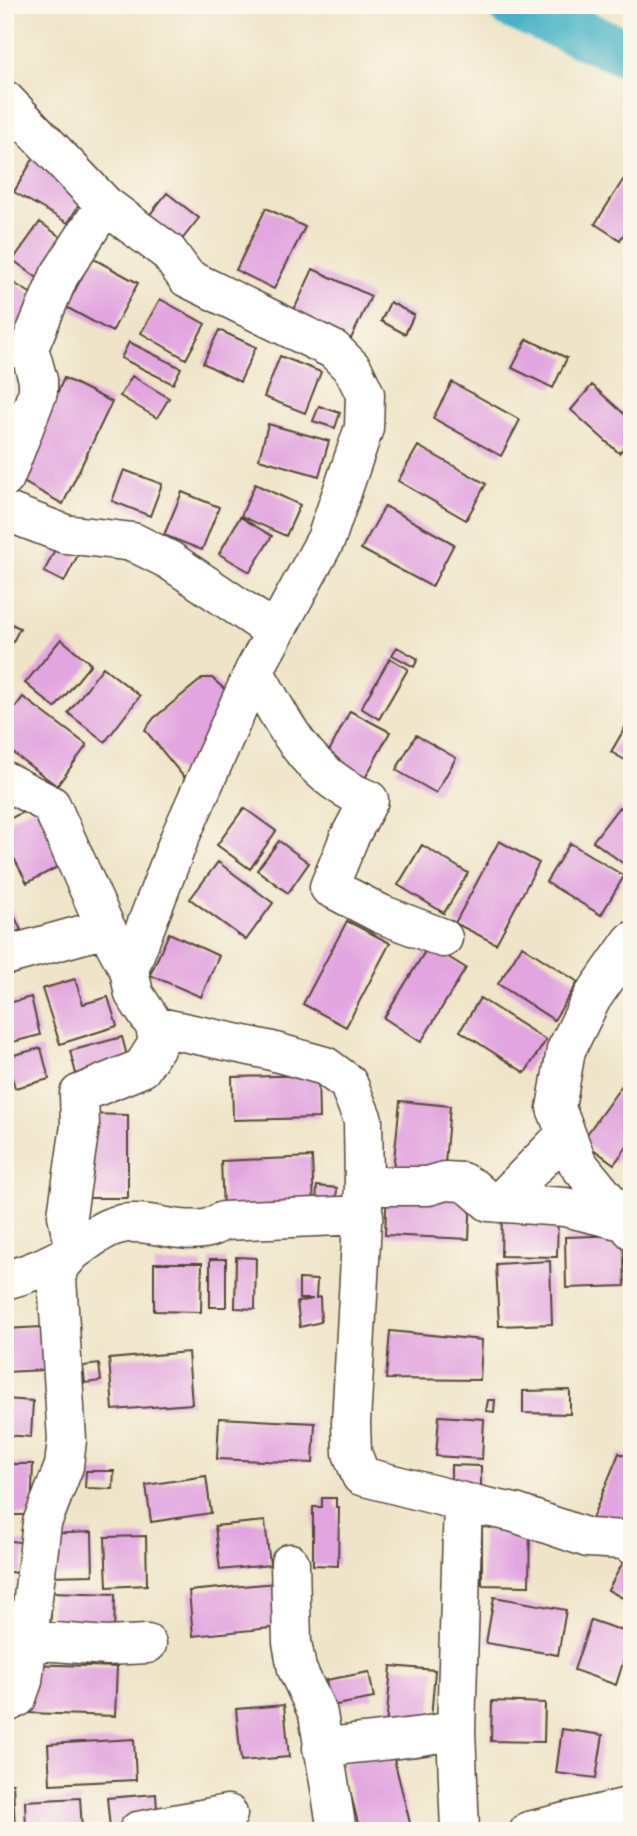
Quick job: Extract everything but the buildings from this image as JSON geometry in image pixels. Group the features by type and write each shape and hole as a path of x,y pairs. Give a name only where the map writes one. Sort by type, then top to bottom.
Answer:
{"street":[{"path":"5,100 105,205 168,253 187,278 334,350 353,369 365,394 364,428 326,539 254,671 180,837 130,970"},
{"path":"5,478 38,392 38,380 29,348 59,276 105,205"},
{"path":"5,511 65,534 133,542 169,560 274,631"},
{"path":"5,536 5,543"},
{"path":"254,671 303,754 328,778 369,800 349,838 330,887 381,915 443,937"},
{"path":"5,781 51,805 106,928 130,970 134,995 155,1026 158,1043 142,1068 79,1094 80,1126 67,1215 74,1250"},
{"path":"5,956 106,928"},
{"path":"625,965 592,998 566,1050 556,1108 578,1164 629,1226"},
{"path":"155,1026 268,1050 324,1066 348,1083 363,1119 364,1200 351,1423 352,1453 361,1476 463,1503 515,1513 588,1538 624,1540 632,1545"},
{"path":"499,1203 565,1135"},
{"path":"13,1273 47,1266 99,1233 118,1225 152,1224 183,1229 206,1229 223,1221 364,1200 445,1181 462,1182 489,1202 565,1207 629,1226"},
{"path":"5,1704 17,1698 23,1681 42,1523 64,1466 67,1440 57,1278 61,1265 74,1250"},
{"path":"13,1273 43,1293 59,1314"},
{"path":"460,1831 456,1730 463,1503"},
{"path":"290,1563 292,1642 297,1669 318,1714 337,1831"},
{"path":"29,1640 107,1646 147,1644"},
{"path":"322,1748 371,1740 424,1738 456,1730"},
{"path":"528,1831 632,1806"},
{"path":"138,1831 228,1814"}],"waterway":[{"path":"512,5 632,55"}]}
